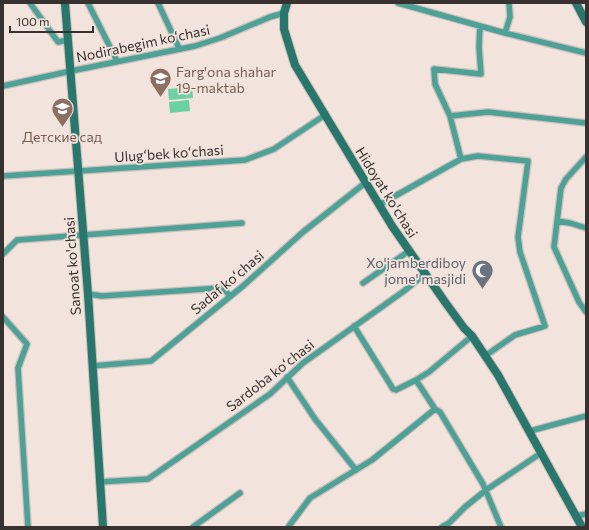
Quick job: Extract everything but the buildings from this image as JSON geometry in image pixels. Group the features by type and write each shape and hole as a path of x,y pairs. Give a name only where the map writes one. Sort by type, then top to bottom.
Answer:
{"street":[{"path":"30,3 58,42 68,40"},
{"name":"Sanoat ko'chasi","path":"65,3 88,294 103,527"},
{"path":"88,3 117,61"},
{"path":"158,3 180,48"},
{"name":"Hidoyat ko'chasi","path":"287,3 284,13 284,29 295,65 365,183 409,251 426,273 454,315 472,336 498,375 582,527"},
{"path":"398,3 505,33 586,53"},
{"path":"505,33 510,17 509,3"},
{"path":"576,3 586,22"},
{"name":"Nodirabegim koʻchasi","path":"3,86 117,61 195,46 284,13"},
{"path":"462,159 450,116 435,84 434,69 481,74 479,47 480,26"},
{"path":"450,116 488,112 586,123"},
{"name":"Ulugʻbek koʻchasi","path":"3,176 245,160 274,149 325,115"},
{"path":"379,205 462,159 478,156 528,161 518,237 520,252 544,326 515,335 485,356"},
{"path":"586,157 566,179 561,188 554,247 579,302 586,312"},
{"name":"Sadaf koʻchasi","path":"92,366 151,361 230,296 303,232 365,183"},
{"path":"557,221 586,228"},
{"path":"3,254 17,240 242,223"},
{"path":"363,283 409,251"},
{"name":"Sardoba koʻchasi","path":"99,482 148,479 270,394 303,363 404,291 426,273"},
{"path":"88,294 102,296 220,288 224,289 230,296"},
{"path":"3,317 27,344 18,368 28,527"},
{"path":"354,326 393,389 396,390 400,390 429,372 472,336"},
{"path":"288,377 315,418 356,470"},
{"path":"416,380 435,409 440,412 486,490 502,527"},
{"path":"289,526 310,498 372,460 435,409"},
{"path":"530,431 586,416"},
{"path":"442,527 449,523 465,507 486,490 541,453"},
{"path":"193,527 240,493"},
{"path":"576,516 586,514"}],"green space":[{"path":"192,87 193,98 169,100 168,89"},
{"path":"189,100 190,111 170,113 169,102"}],"place":[{"name":"Farg'ona shahar 19-maktab","path":"161,98"},
{"name":"Детские сад","path":"62,128"},
{"name":"Xo'jamberdiboy jome' masjidi","path":"482,290"}]}
